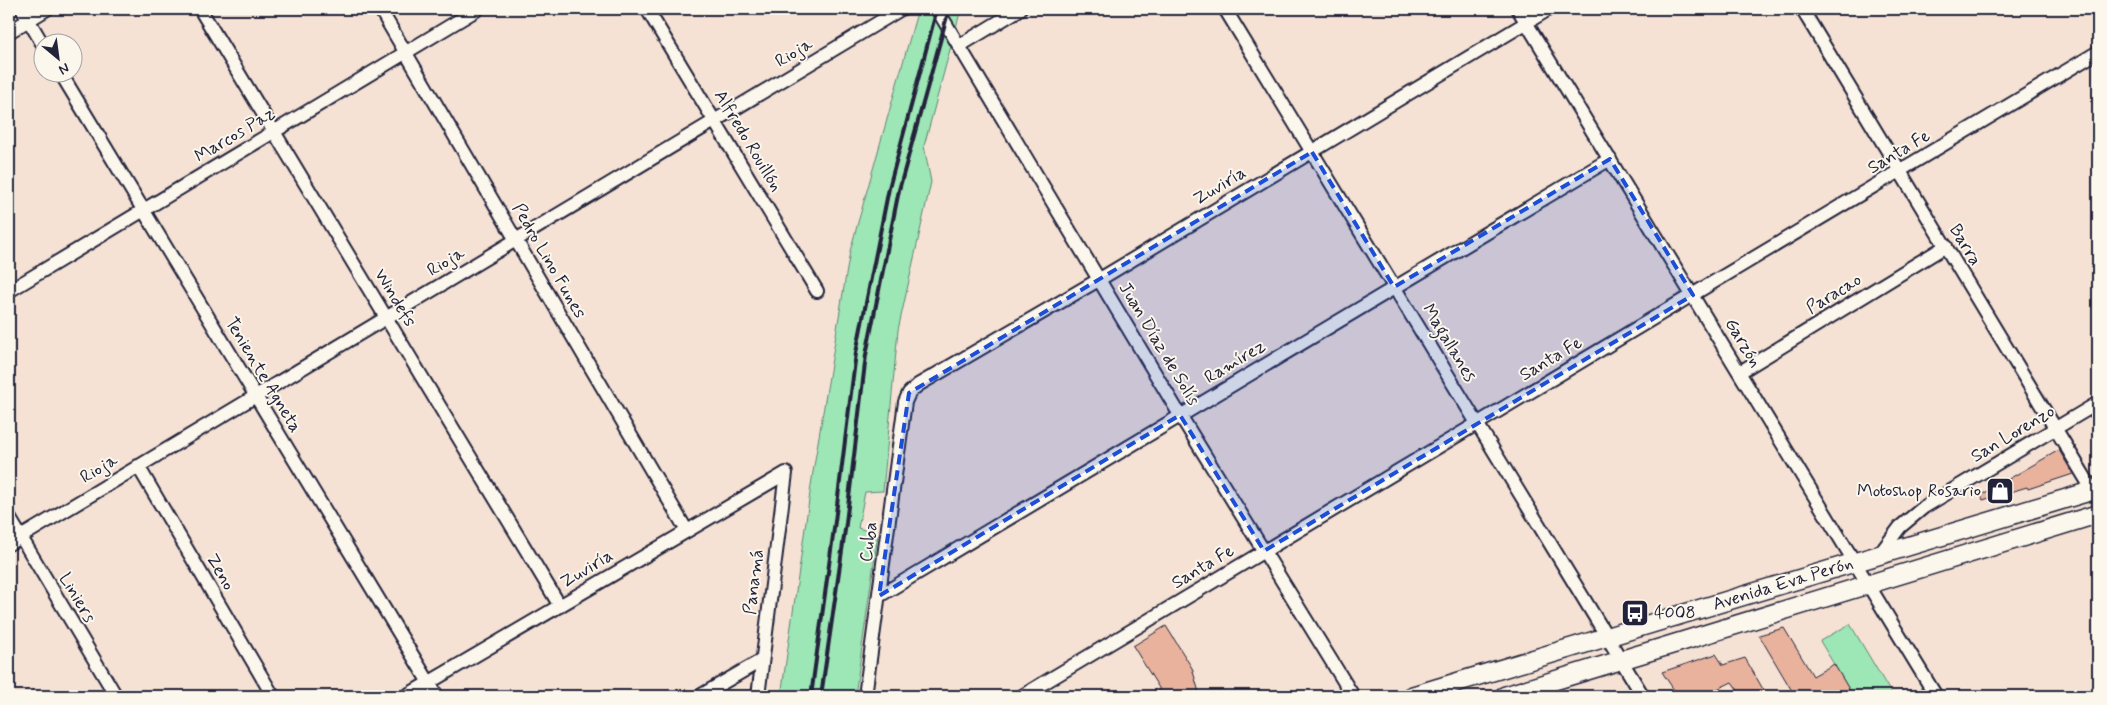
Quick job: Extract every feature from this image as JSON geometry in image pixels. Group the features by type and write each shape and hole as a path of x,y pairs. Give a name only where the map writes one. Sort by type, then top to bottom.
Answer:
{"main road":[{"name":"Avenida Eva Perón","path":"1411,696 1879,555 2097,493"},
{"name":"Avenida Eva Perón","path":"1504,696 2098,514"}],"street":[{"path":"9,32 25,14 47,9"},
{"name":"Windefs","path":"200,9 560,606"},
{"name":"Pedro Lino Funes","path":"380,9 687,531"},
{"name":"Marcos Paz","path":"9,291 478,9"},
{"name":"Alfredo Rouillón","path":"647,9 817,291"},
{"name":"Rioja","path":"14,540 901,9"},
{"name":"Juan Díaz de Solís","path":"937,9 1100,279 1180,416 1353,696"},
{"path":"959,46 1020,9"},
{"name":"Magallanes","path":"1225,9 1643,696"},
{"name":"Garzón","path":"1518,9 1936,696"},
{"name":"Zuviría","path":"909,393 918,385 1100,279 1550,9"},
{"name":"Barra","path":"1802,9 2056,429 2097,493"},
{"path":"2095,9 2098,14"},
{"path":"25,14 36,32"},
{"name":"Santa Fe","path":"1022,696 2098,52"},
{"name":"Teniente Agneta","path":"66,82 142,211 437,696"},
{"name":"Ramírez","path":"879,596 1610,159"},
{"name":"Paracao","path":"1740,372 1946,246"},
{"name":"Cuba","path":"865,696 905,402 909,393"},
{"name":"San Lorenzo","path":"1879,555 1900,527 1924,507 2098,403"},
{"name":"Zeno","path":"138,466 273,696"},
{"name":"Zuviría","path":"406,696 786,473"},
{"name":"Panamá","path":"758,696 786,473"},
{"name":"Liniers","path":"9,518 14,540 116,696"},
{"path":"700,696 762,660"}],"highlighted area":[{"path":"1312,152 1394,287 1610,159 1693,295 1264,551 1180,415 879,596 909,393"}],"green space":[{"path":"918,9 961,9 924,146 931,182 898,330 883,491 865,492 858,528 878,534 855,696 781,696 813,472 850,251"},
{"path":"1850,624 1891,693 1885,696 1853,696 1820,641"}],"building":[{"path":"2059,450 2073,474 2028,489 2027,487 1983,500 1981,495"},
{"path":"1166,626 1192,668 1200,696 1161,696 1159,688 1133,646"},
{"path":"1784,628 1813,676 1834,664 1853,696 1795,696 1759,635"},
{"path":"1716,654 1723,665 1745,658 1767,696 1742,696 1732,682 1713,691 1713,696 1678,696 1662,672"}],"railway":[{"path":"811,696 856,353 889,188 937,9"},
{"path":"821,696 846,523 866,355 899,190 949,9"}],"place":[{"name":"Motoshop Rosario","path":"2000,491"},
{"name":"4008","path":"1635,613"}]}
